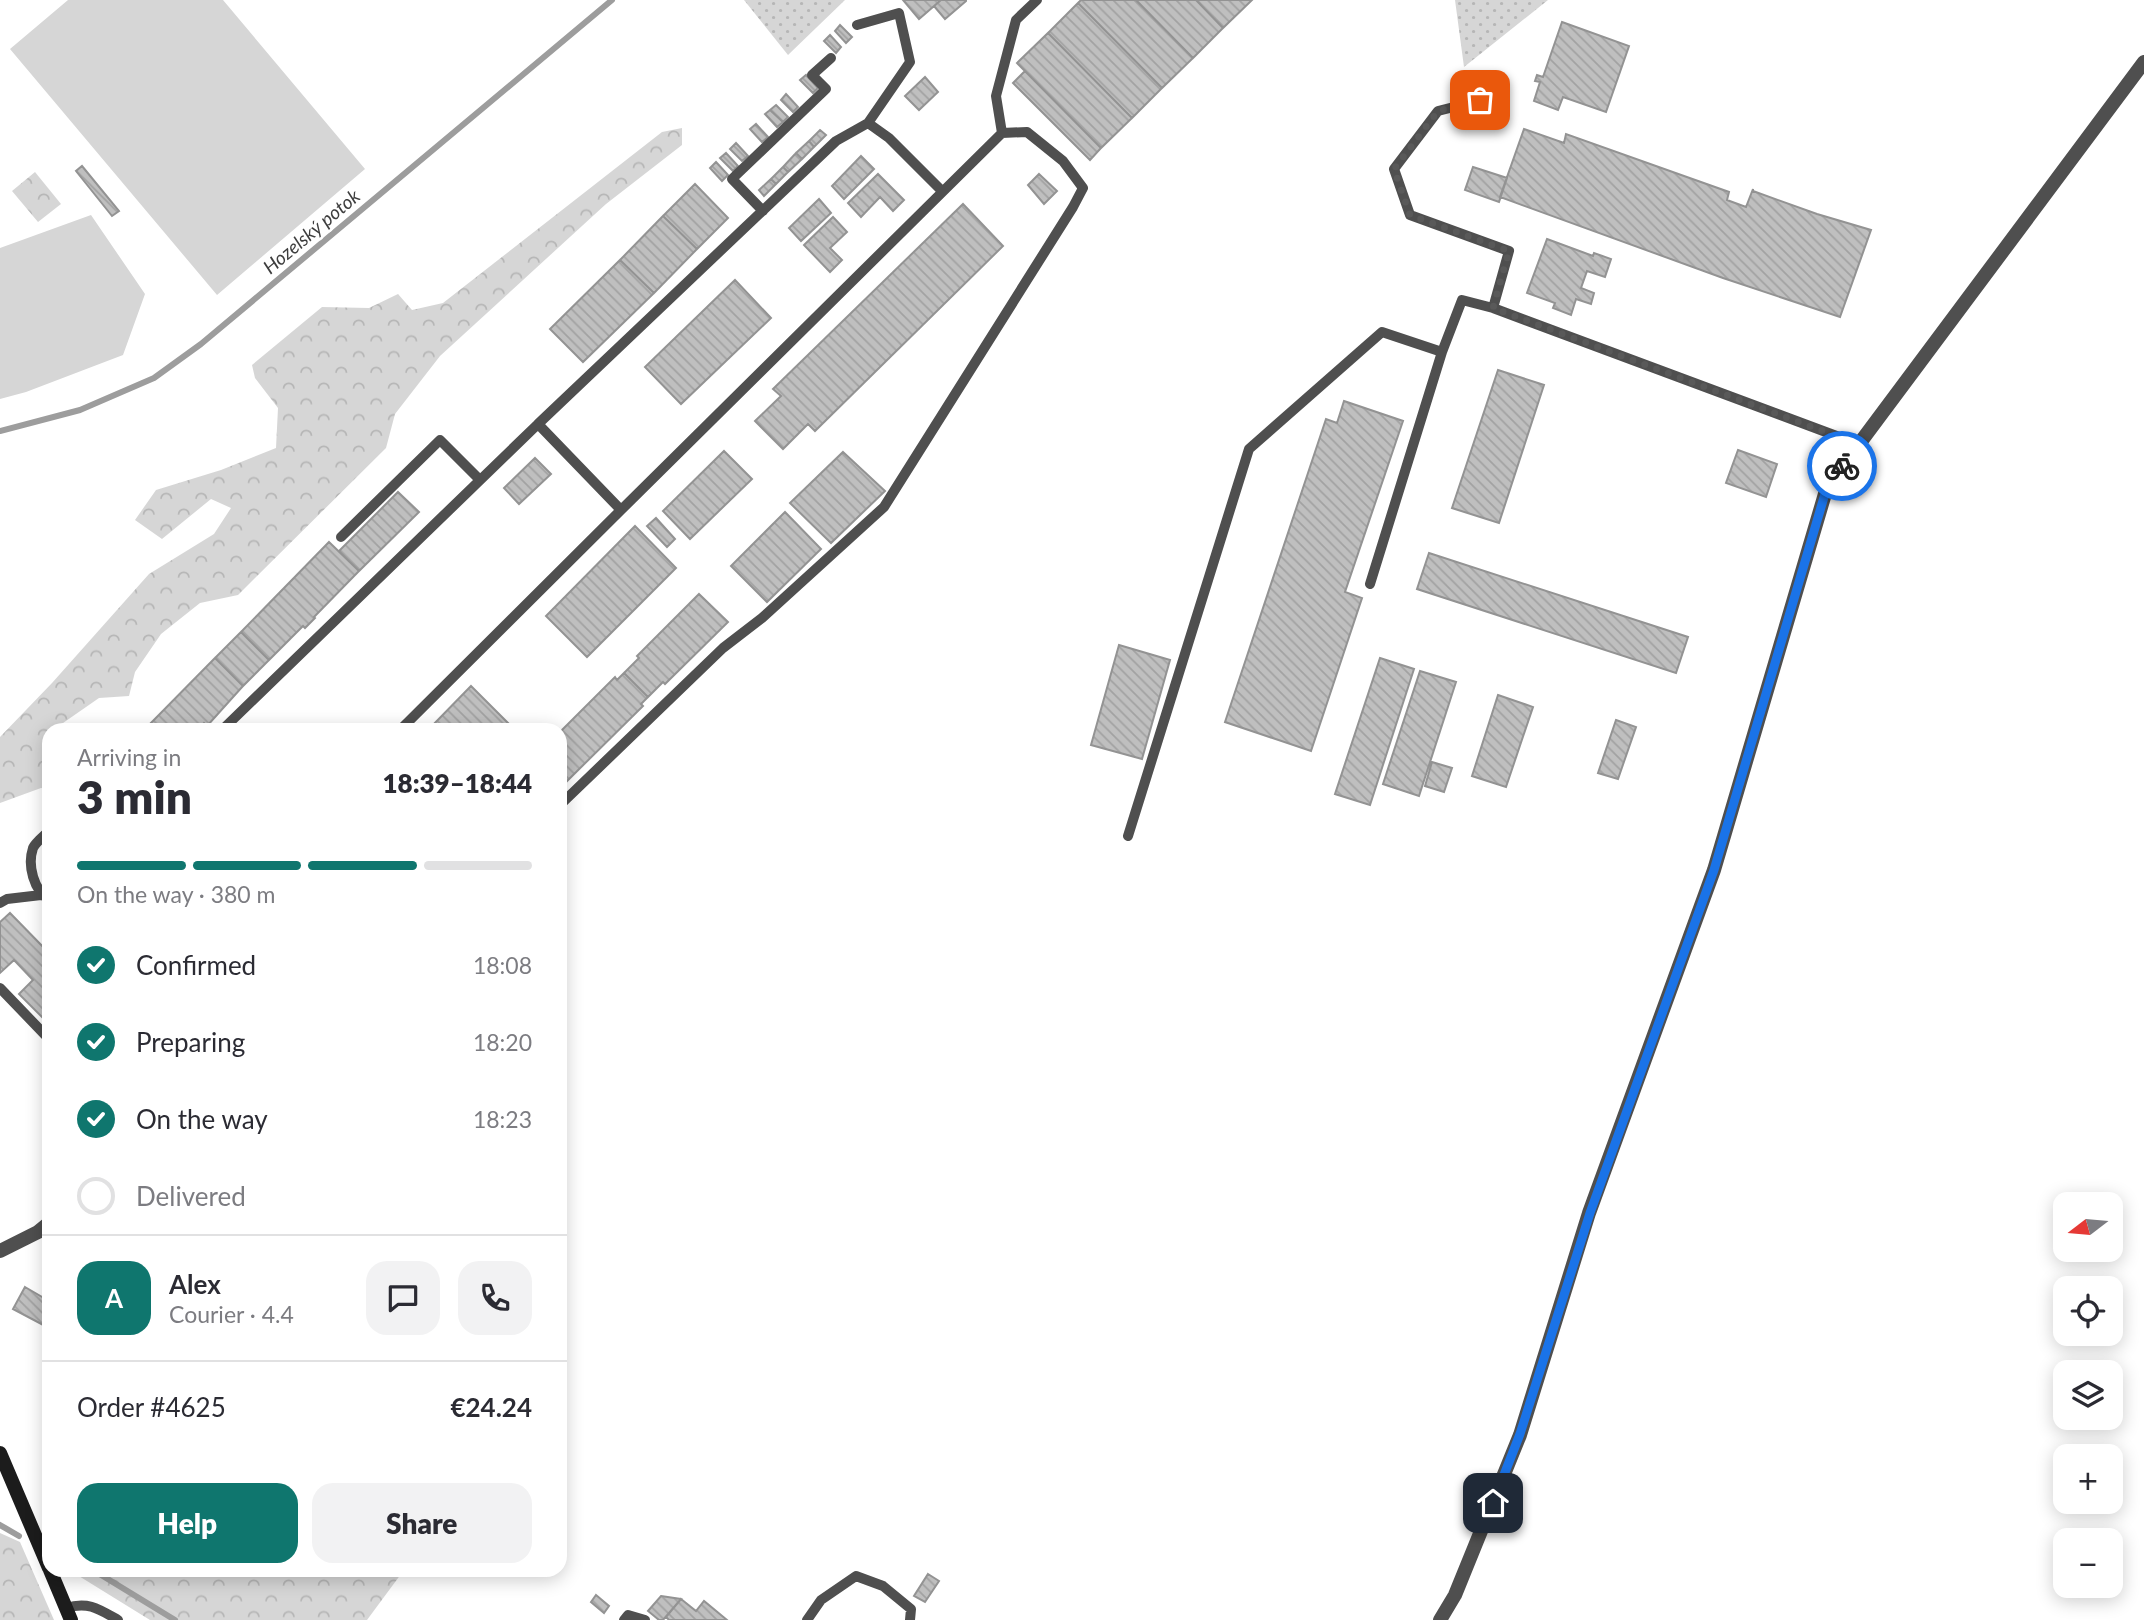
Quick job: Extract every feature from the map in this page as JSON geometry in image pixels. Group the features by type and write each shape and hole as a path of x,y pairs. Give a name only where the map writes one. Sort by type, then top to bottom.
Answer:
{"street":[{"path":"1440,1620 1455,1595 1520,1434 1590,1213 1714,870 1827,487 2144,62"},
{"path":"0,1251 42,1232"},
{"path":"0,1453 42,1551"},
{"path":"53,1577 68,1614"}],"lane":[{"path":"1002,133 996,96 1016,20 1037,0"},
{"path":"229,723 836,141 868,123 910,62 900,13 857,25"},
{"path":"764,211 732,179 825,89 813,75 831,58"},
{"path":"1493,308 1509,251 1410,215 1394,169 1438,111 1501,95"},
{"path":"868,123 889,138 942,191"},
{"path":"407,723 1002,133 1027,132 1063,160 1083,188 1073,208 884,507 762,618 723,648 567,798"},
{"path":"1370,584 1442,352 1462,300 1493,308 1858,444"},
{"path":"1128,836 1249,450 1382,332 1442,352"},
{"path":"538,424 621,510"},
{"path":"341,537 440,440 480,480"},
{"path":"42,838 34,846 31,870 42,891"},
{"path":"0,902 7,899 42,897"},
{"path":"0,988 42,1032"},
{"path":"807,1620 821,1600 856,1576 883,1586 911,1608 910,1620"},
{"path":"68,1614 78,1604 93,1605 118,1620"},
{"path":"624,1620 628,1615 645,1620"}],"green space":[{"path":"68,0 223,0 365,169 217,295 10,49"},
{"path":"744,0 845,0 788,55"},
{"path":"1455,0 1548,0 1464,67"},
{"path":"682,128 682,145 606,204 440,356 395,414 386,448 238,595 200,603 161,634 135,672 129,696 99,698 63,723 42,723 42,788 0,803 0,737 149,574 214,534 231,508 211,499 162,539 135,520 156,490 221,470 276,448 278,408 255,378 252,365 322,307 369,308 398,294 412,310 443,303 662,132"},
{"path":"35,172 61,204 38,222 12,191"},
{"path":"91,215 145,294 123,355 26,392 0,399 0,248"},
{"path":"0,1533 20,1542 54,1620 0,1620"},
{"path":"80,1577 399,1577 367,1620 150,1620"}],"building":[{"path":"903,0 941,0 919,19"},
{"path":"941,0 966,1 945,19 934,6"},
{"path":"1081,0 1136,0 1193,58 1162,88 1078,3"},
{"path":"1136,0 1196,0 1223,28 1193,58"},
{"path":"1196,0 1252,0 1223,28"},
{"path":"1078,3 1162,88 1132,118 1048,33"},
{"path":"1562,22 1629,46 1606,112 1563,97 1558,110 1534,101 1540,82 1535,81 1537,75 1543,77"},
{"path":"840,25 852,37 846,43 835,31"},
{"path":"1048,33 1132,118 1101,148 1017,63"},
{"path":"830,35 841,47 836,53 824,41"},
{"path":"1025,71 1101,148 1090,160 1013,83"},
{"path":"806,75 818,88 813,93 800,80"},
{"path":"925,77 938,92 919,110 905,96"},
{"path":"786,94 798,107 793,112 781,100"},
{"path":"776,105 788,117 783,122 770,110"},
{"path":"770,110 783,122 777,127 765,114"},
{"path":"756,124 768,137 762,142 750,129"},
{"path":"1524,129 1564,143 1566,134 1729,192 1727,200 1746,207 1753,189 1817,214 1871,230 1840,317 1723,278 1500,197"},
{"path":"820,130 826,135 814,147 809,141"},
{"path":"809,141 814,147 802,159 796,153"},
{"path":"736,143 748,156 742,161 730,149"},
{"path":"726,153 738,166 733,171 720,158"},
{"path":"796,153 802,159 788,172 783,167"},
{"path":"861,156 874,169 844,199 832,186"},
{"path":"716,162 728,175 722,181 710,168"},
{"path":"82,166 119,211 112,216 76,171"},
{"path":"783,167 788,172 776,184 771,179"},
{"path":"1473,167 1507,178 1499,202 1465,190"},
{"path":"878,174 904,200 893,211 880,197 861,217 848,203"},
{"path":"1039,174 1057,191 1044,204 1028,185"},
{"path":"771,179 776,184 764,196 759,190"},
{"path":"695,184 728,218 697,249 663,216"},
{"path":"819,199 831,213 801,241 789,228"},
{"path":"963,204 1003,246 815,431 808,424 783,449 755,421 781,396 773,389"},
{"path":"663,216 697,249 654,293 620,260"},
{"path":"833,217 847,232 830,248 842,260 830,272 804,245"},
{"path":"1547,239 1593,256 1594,253 1611,259 1605,277 1587,271 1581,288 1594,293 1591,304 1576,299 1571,315 1553,308 1555,303 1527,293"},
{"path":"620,260 654,293 583,362 550,329"},
{"path":"735,280 771,318 681,404 645,367"},
{"path":"1498,370 1544,385 1499,523 1452,508"},
{"path":"1344,401 1403,421 1345,592 1362,598 1311,751 1225,722 1326,419 1337,423"},
{"path":"1738,450 1777,464 1766,497 1726,483"},
{"path":"724,451 752,479 690,539 663,511"},
{"path":"843,452 885,491 831,543 790,503"},
{"path":"535,458 551,474 519,504 504,488"},
{"path":"398,492 419,512 359,571 339,551"},
{"path":"785,512 821,549 767,602 731,566"},
{"path":"656,518 675,539 667,547 647,526"},
{"path":"635,526 676,568 587,657 546,616"},
{"path":"329,542 359,571 305,628 303,626 269,660 241,632"},
{"path":"1429,553 1688,637 1676,673 1417,589"},
{"path":"699,594 728,622 665,684 663,682 648,697 624,673 639,658 637,656"},
{"path":"241,632 269,660 243,686 215,658"},
{"path":"1119,645 1170,660 1142,759 1091,745"},
{"path":"215,658 243,686 210,723 151,723"},
{"path":"1380,658 1414,669 1370,805 1335,794"},
{"path":"1420,671 1456,682 1419,796 1383,784"},
{"path":"624,673 648,697 641,704 643,706 567,781 567,725 615,677 617,680"},
{"path":"471,686 508,723 435,723"},
{"path":"1498,695 1533,707 1506,787 1472,776"},
{"path":"1616,720 1636,727 1618,779 1598,773"},
{"path":"1432,762 1452,768 1444,792 1425,786"},
{"path":"10,913 42,946 42,1017 19,994 33,980 14,960 0,973 0,922"},
{"path":"25,1287 42,1297 42,1324 13,1309"},
{"path":"928,1574 939,1581 925,1602 914,1596"},
{"path":"596,1595 609,1606 604,1613 591,1602"},
{"path":"661,1596 681,1599 663,1620 659,1620 648,1611"},
{"path":"681,1599 696,1611 704,1601 727,1620 669,1620 666,1617"}],"waterway":[{"name":"Hozelský potok","path":"0,431 80,410 154,378 201,344 612,0"},
{"path":"0,1525 19,1536"},
{"path":"104,1577 175,1620"}],"way so far":[{"path":"1480,100 1438,111 1394,169 1410,215 1509,251 1493,308 1858,444 1842,466"}],"route":[{"path":"1493,1503 1520,1434 1590,1213 1714,870 1827,487 1842,466"}]}
